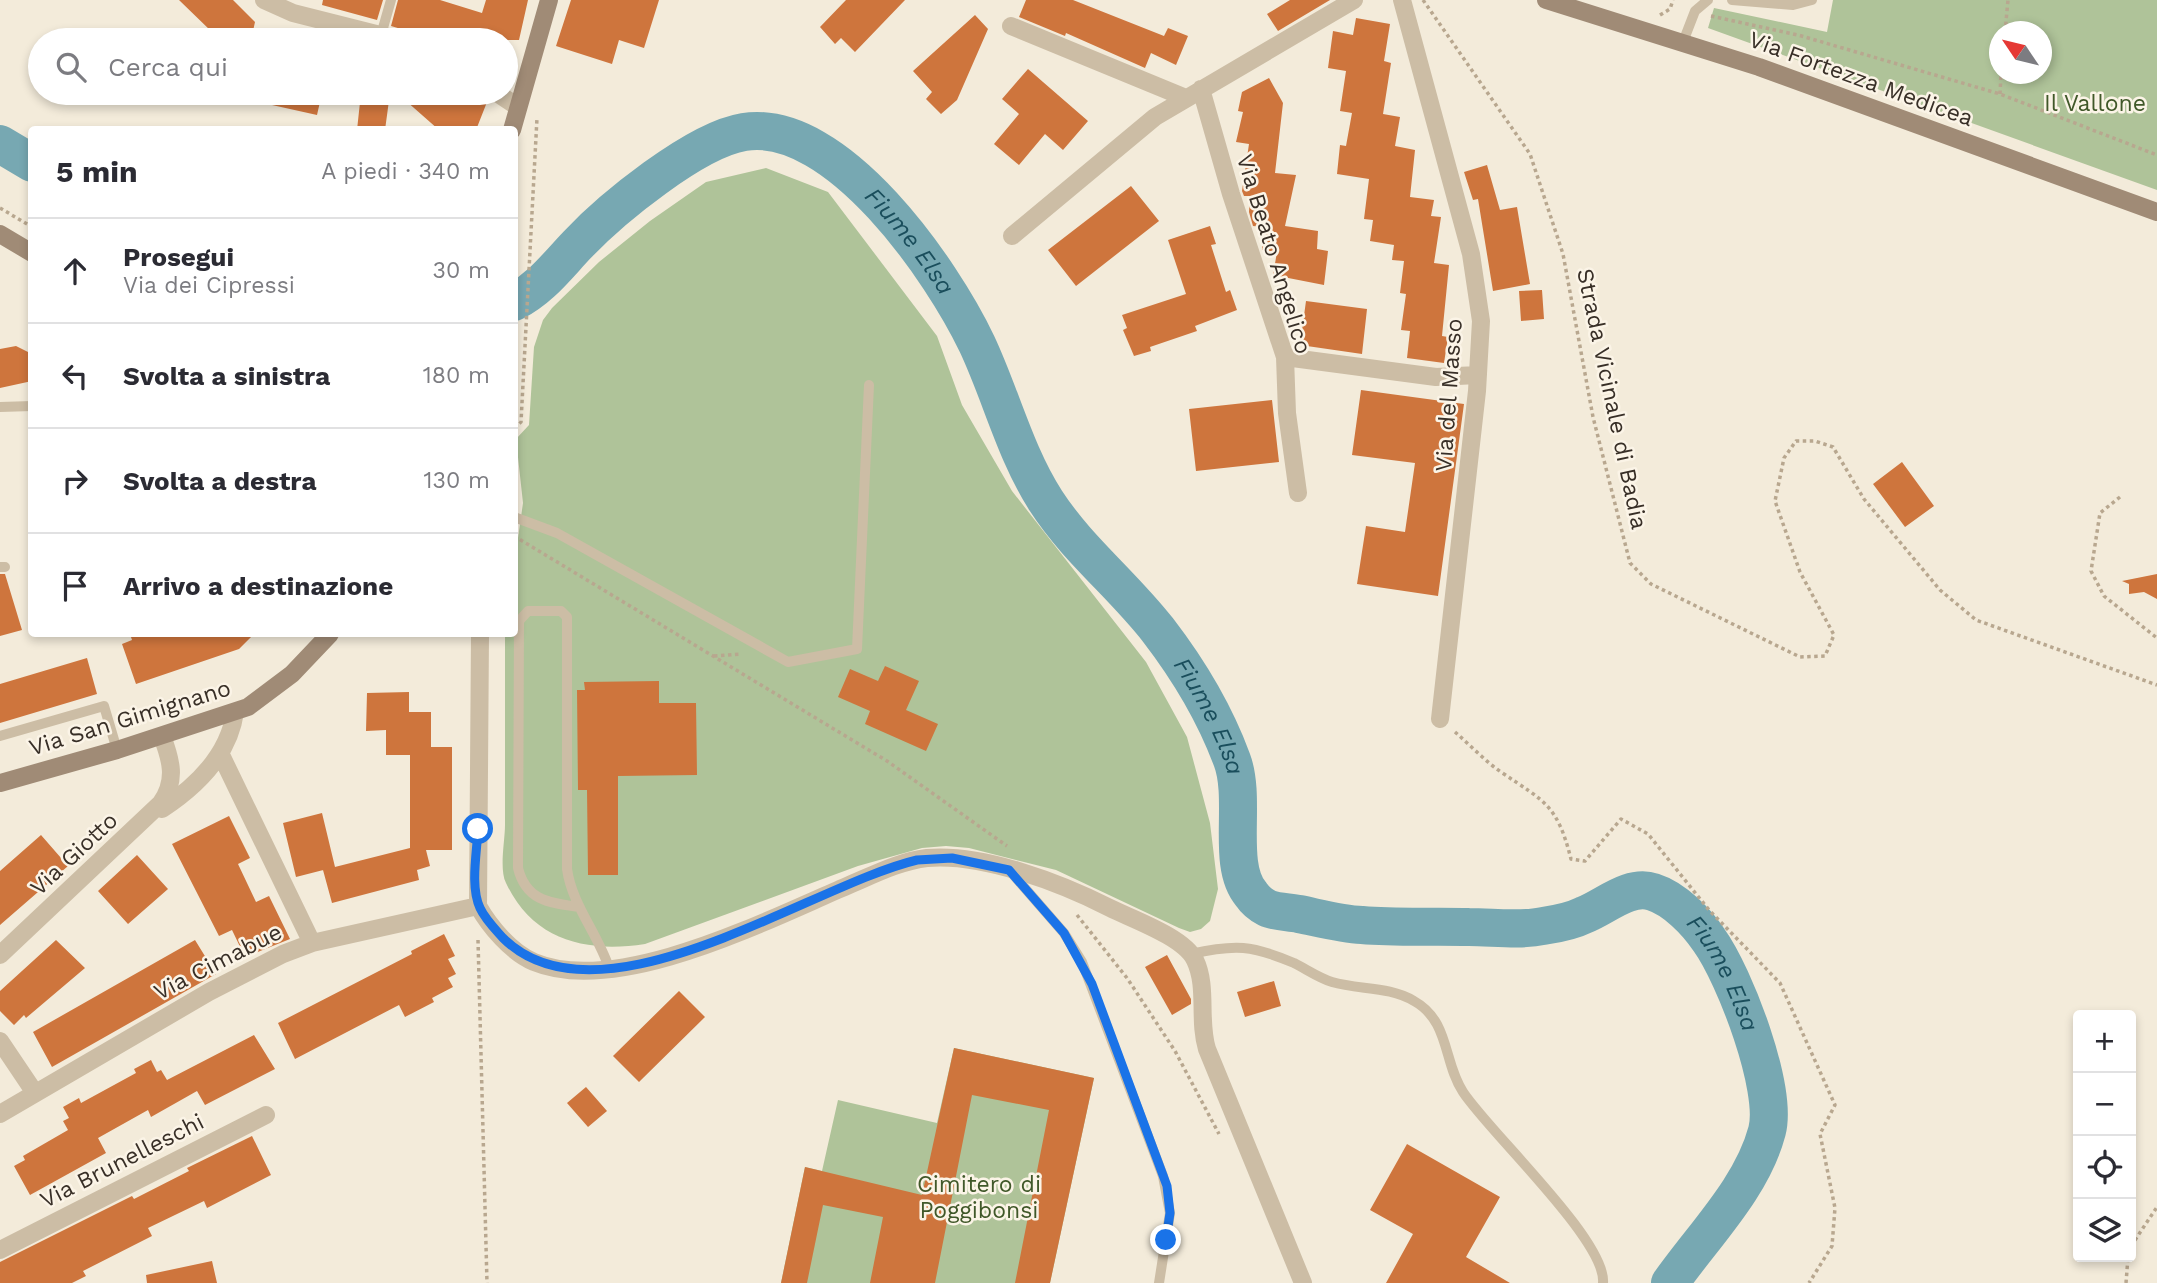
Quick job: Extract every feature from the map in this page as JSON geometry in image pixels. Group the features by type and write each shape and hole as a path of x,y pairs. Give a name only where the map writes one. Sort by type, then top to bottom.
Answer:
{"main road":[{"path":"513,126 549,0"},
{"name":"Via Fortezza Medicea","path":"1546,0 1683,42 2157,212"},
{"path":"0,234 28,251"},
{"name":"Via San Gimignano","path":"0,783 117,750 235,712 275,688 327,637"}],"street":[{"path":"264,0 314,19 352,28"},
{"path":"307,0 314,19"},
{"path":"1012,236 1155,117 1354,0"},
{"name":"Via del Masso","path":"1402,0 1474,268 1481,321 1479,375 1440,719"},
{"path":"1011,26 1193,94"},
{"name":"Via Beato Angelico","path":"1193,94 1285,357 1287,413 1298,493"},
{"path":"1285,357 1436,377 1479,375"},
{"path":"480,637 478,906 505,939 534,961 563,969 609,968 697,948 906,862 952,858 1009,870 1090,898 1180,943 1191,954 1201,986 1201,1023 1207,1049 1284,1230 1303,1283"},
{"name":"Via Giotto","path":"0,956 150,816 185,792 229,742 235,712"},
{"name":"Via Giotto","path":"150,816 167,793 171,782 172,766 162,736"},
{"path":"220,755 312,943"},
{"name":"Via Cimabue","path":"0,1114 231,979 312,943 478,906"},
{"path":"0,1041 35,1093"},
{"name":"Via Brunelleschi","path":"0,1250 266,1115"}],"lane":[{"path":"383,28 391,0"},
{"path":"1683,42 1695,11 1708,0"},
{"path":"1732,0 1793,5 1812,0"},
{"path":"518,513 788,662 857,649 869,385"},
{"path":"0,407 28,406"},
{"path":"518,518 530,521"},
{"path":"579,907 540,900 522,882 518,868 519,621 528,611 561,611 567,617 567,869 579,907 596,933 609,968"},
{"path":"0,736 104,706 117,750"},
{"path":"1009,870 1064,933 1092,984 1163,1176 1170,1213 1159,1283"},
{"path":"1191,954 1227,946 1256,949 1332,982 1395,992 1416,1001 1431,1014 1445,1037 1462,1092 1592,1248 1603,1283"}],"path":[{"name":"Strada Vicinale di Badia","path":"1423,0 1530,154 1563,254 1593,417 1630,563 1651,584 1800,657 1825,656 1834,635 1800,572 1775,500 1784,458 1796,441 1815,441 1833,447 1864,499 1940,590 1976,620 2157,685"},
{"path":"1652,20 1670,9 1673,0"},
{"path":"2006,21 2008,0"},
{"path":"1712,17 1798,35 2000,94 2157,155"},
{"path":"2000,84 2000,94"},
{"path":"518,425 521,422 537,105"},
{"path":"0,208 28,225"},
{"path":"2120,497 2101,513 2091,571 2104,596 2157,638"},
{"path":"518,538 887,761 1015,853"},
{"path":"1440,719 1499,771 1542,797 1563,827 1571,859 1585,861 1621,819 1648,834 1709,910 1780,982 1835,1105 1820,1134 1835,1208 1832,1246 1809,1283"},
{"path":"478,906 487,1283"},
{"path":"1072,909 1127,978 1175,1051 1225,1146"},
{"path":"2136,1239 2157,1208"},
{"path":"2126,1283 2128,1262"}],"green space":[{"name":"Il Vallone","path":"1833,0 2157,0 2157,190 1708,28 1714,8 1827,32"},
{"path":"766,168 828,192 937,336 962,405 1012,491 1146,662 1187,737 1210,823 1218,889 1210,921 1201,929 1190,932 1179,928 1056,870 969,848 946,846 922,848 858,866 645,944 603,946 564,939 531,918 517,903 506,883 503,863 505,637 518,637 518,538 523,503 518,437 529,425 534,347 543,320 552,308 599,262 650,221 706,182"},
{"name":"Cimitero di Poggibonsi","path":"954,1048 1094,1078 1050,1283 781,1283 805,1167 822,1171 838,1100 937,1123"}],"building":[{"path":"179,0 233,0 255,22 254,28 208,28"},
{"path":"323,0 383,0 377,20 322,5"},
{"path":"398,0 440,0 482,13 486,0 528,0 519,40 518,28 391,26"},
{"path":"571,0 659,0 644,48 619,40 612,64 556,46"},
{"path":"846,0 905,0 855,52 841,38 835,44 820,27"},
{"path":"1026,0 1073,0 1164,36 1168,28 1188,36 1176,65 1151,53 1145,68 1066,33 1065,36 1019,17"},
{"path":"1290,0 1330,0 1278,31 1267,14"},
{"path":"975,15 988,29 957,100 941,114 926,99 932,92 913,71"},
{"path":"1356,18 1390,24 1384,61 1391,63 1383,114 1400,117 1395,146 1415,150 1410,197 1434,200 1431,216 1441,217 1434,263 1449,265 1442,336 1448,337 1444,363 1407,358 1410,331 1401,330 1406,294 1400,293 1404,261 1392,260 1394,245 1370,241 1373,220 1364,219 1369,179 1337,174 1340,145 1346,146 1352,113 1340,111 1346,71 1328,68 1333,31 1353,35"},
{"path":"1028,69 1088,121 1063,150 1045,134 1019,165 994,144 1019,114 1002,99"},
{"path":"1269,78 1283,103 1275,173 1296,175 1285,226 1318,231 1317,249 1328,251 1324,285 1273,275 1277,252 1262,250 1263,227 1253,226 1249,212 1250,196 1244,196 1242,191 1249,144 1236,142 1243,112 1238,111 1242,92"},
{"path":"272,105 319,105 317,115"},
{"path":"360,105 388,105 386,126 357,126"},
{"path":"411,105 486,105 478,126 434,126"},
{"path":"1487,165 1500,210 1517,207 1530,284 1493,291 1478,199 1473,200 1464,172"},
{"path":"1131,186 1159,221 1076,286 1048,250"},
{"path":"1210,226 1216,244 1211,245 1226,292 1230,290 1237,310 1195,326 1197,331 1150,347 1151,351 1134,356 1123,330 1127,328 1122,315 1186,294 1168,240"},
{"path":"1542,290 1544,319 1521,321 1519,291"},
{"path":"1306,301 1367,309 1362,354 1300,345"},
{"path":"16,346 28,352 28,382 0,388 0,349"},
{"path":"1361,390 1464,404 1438,596 1357,584 1366,526 1405,532 1415,463 1352,455"},
{"path":"1272,400 1279,462 1196,471 1189,409"},
{"path":"1902,462 1934,506 1905,527 1873,484"},
{"path":"0,574 5,574 22,630 0,636"},
{"path":"2157,574 2157,599 2144,592 2129,594 2129,584 2122,581"},
{"path":"131,637 251,637 239,649 136,684 122,644 132,640"},
{"path":"87,658 97,694 0,723 0,684"},
{"path":"885,666 919,681 906,710 938,724 926,751 865,724 870,711 838,697 850,669 878,681"},
{"path":"659,681 659,703 696,703 697,775 618,776 618,875 588,875 587,790 578,790 577,690 585,690 584,682"},
{"path":"409,692 409,712 431,712 431,747 452,747 452,850 426,850 430,866 417,870 419,880 332,903 323,870 410,848 410,755 386,755 386,730 366,731 367,693"},
{"path":"322,813 335,867 296,877 283,823"},
{"path":"229,816 250,858 238,864 256,902 269,896 290,939 245,957 232,930 219,936 172,844"},
{"path":"41,835 68,866 0,925 0,871"},
{"path":"137,855 168,889 128,924 98,891"},
{"path":"444,934 455,956 448,959 456,974 448,978 453,987 432,998 434,1002 405,1017 399,1005 295,1059 278,1023 412,954 411,951"},
{"path":"56,940 85,968 14,1025 0,1011 0,991"},
{"path":"195,940 216,974 52,1067 33,1032"},
{"path":"1167,955 1191,999 1191,1004 1172,1015 1145,967"},
{"path":"1274,981 1281,1006 1245,1017 1237,992"},
{"path":"679,991 705,1017 639,1082 613,1056"},
{"path":"254,1035 275,1069 205,1105 197,1091 151,1117 148,1110 98,1138 106,1153 30,1195 14,1166 25,1160 23,1156 68,1130 63,1121 69,1118 63,1107 79,1098 81,1103 136,1073 134,1069 151,1060 157,1072 161,1070 167,1080"},
{"path":"954,1048 1094,1078 1050,1283 1015,1283 1049,1110 972,1095 935,1283 870,1283 883,1217 823,1205 807,1283 781,1283 805,1167 922,1195"},
{"path":"586,1087 607,1111 588,1127 567,1103"},
{"path":"252,1136 271,1175 207,1208 204,1201 148,1228 152,1236 83,1271 86,1276 72,1283 0,1283 0,1262 132,1196 134,1199 189,1171 187,1168"},
{"path":"1407,1144 1500,1197 1466,1257 1510,1283 1386,1283 1413,1234 1370,1210"},
{"path":"212,1261 217,1283 147,1283 146,1275"}],"waterway":[{"name":"Fiume Elsa","path":"518,300 541,283 592,230 632,196 679,162 724,138 744,132 779,134 815,149 850,174 883,205 913,241 961,314 986,363 1017,444 1046,501 1072,535 1158,630 1200,692 1232,760 1238,794 1240,866 1244,882 1258,902 1274,910 1354,924 1525,928 1569,921 1626,894 1644,890 1661,895 1677,906 1704,933 1731,979 1742,1005 1760,1062 1769,1112 1767,1131 1750,1172 1725,1211 1670,1283"},
{"name":"Fiume Elsa","path":"0,144 28,161"}],"route":[{"path":"478,829 478,906 496,930 526,957 563,969 584,970 627,965 687,951 906,862 952,858 1009,870 1064,933 1092,984 1167,1186 1170,1213 1166,1240"}]}
